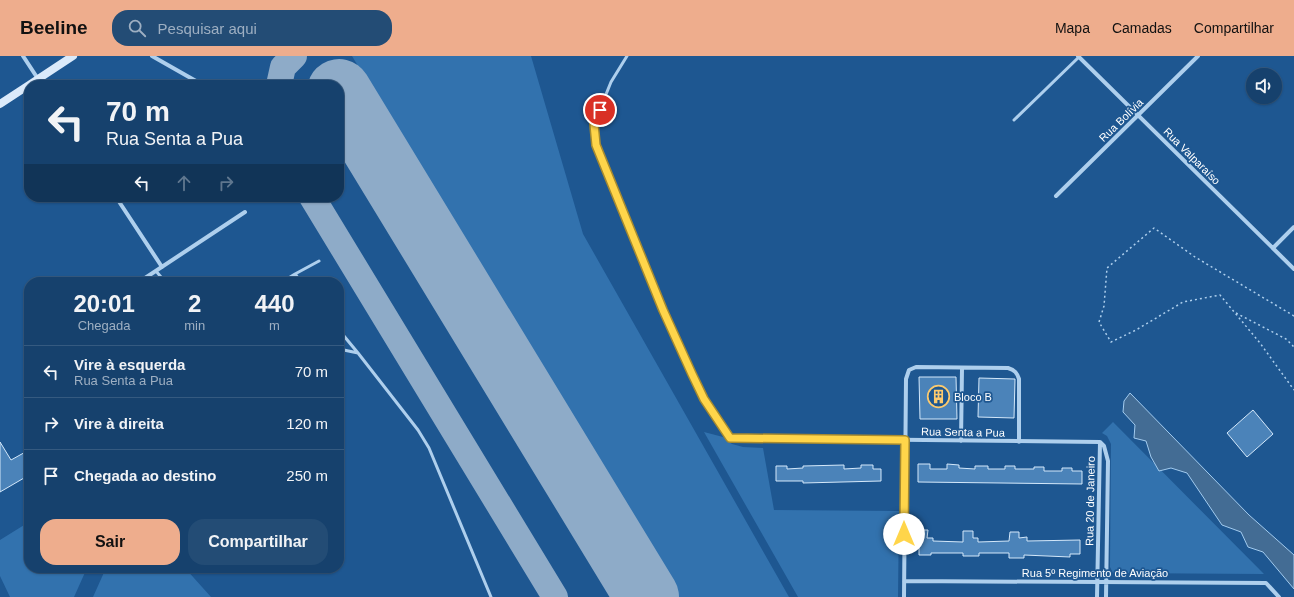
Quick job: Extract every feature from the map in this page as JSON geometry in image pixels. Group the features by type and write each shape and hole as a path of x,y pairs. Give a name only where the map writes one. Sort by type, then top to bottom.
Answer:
{"street":[{"path":"24,56 39,80"},
{"path":"43,80 73,56"},
{"path":"152,56 194,80"},
{"name":"Rua Bolívia","path":"1056,196 1198,56"},
{"name":"Rua Valparaíso","path":"1079,57 1294,268"},
{"path":"0,104 24,88"},
{"path":"119,202 162,267"},
{"path":"147,277 245,212"},
{"path":"1273,248 1294,227"},
{"path":"904,597 906,379 909,370 916,367 1008,368 1017,374 1019,442"},
{"path":"961,441 962,368"},
{"name":"Rua Senta a Pua","path":"730,438 1100,442"},
{"name":"Rua 20 de Janeiro","path":"1097,597 1100,442"},
{"name":"Rua 20 de Janeiro","path":"1100,442 1104,446 1108,461 1106,597"},
{"name":"Rua 5º Regimento de Aviação","path":"904,581 1266,583 1279,597"}],"lane":[{"path":"627,56 611,82 594,124 596,145 663,310 701,393 730,438"},
{"path":"1014,120 1079,57"},
{"path":"290,277 319,261"},
{"path":"156,271 161,277"},
{"path":"344,336 418,430 428,448 491,597"},
{"path":"344,350 358,353"}],"path":[{"path":"1294,316 1195,257 1154,228 1107,268 1104,306 1099,322 1111,342 1136,330 1183,302 1220,295 1260,343 1294,390"},
{"path":"1234,312 1286,339 1294,347"}],"shaded area":[{"path":"352,56 531,56 583,234 789,597 676,597"},
{"path":"1130,393 1249,515 1294,555 1294,589 1263,552 1248,547 1241,532 1222,525 1187,473 1171,468 1159,471 1151,457 1146,441 1134,438 1135,425 1123,412 1124,401"},
{"path":"1113,422 1264,574 1113,573 1110,567 1111,444 1107,436 1102,433"},
{"path":"704,432 723,437 732,444 743,447 763,448 774,510 899,511 898,597 798,597"},
{"path":"24,525 24,573 85,573 74,597 10,597 0,576 0,540"},
{"path":"104,573 189,573 211,597 93,597"}],"building":[{"name":"Bloco B","path":"919,377 956,377 957,419 920,419"},
{"path":"979,378 1015,379 1014,418 978,417"},
{"path":"1253,410 1273,434 1247,457 1227,433"},
{"path":"0,442 11,460 24,453 24,478 0,492"},
{"path":"918,464 930,464 930,469 947,469 947,464 959,465 959,468 975,469 975,466 988,466 988,469 1005,469 1005,466 1015,466 1015,469 1034,469 1034,467 1044,467 1044,471 1062,471 1062,468 1072,468 1072,471 1082,471 1082,484 918,482"},
{"path":"844,465 844,469 861,468 861,465 873,465 873,469 881,469 881,481 803,483 803,481 776,481 776,466 787,466 787,469 803,468 803,466"},
{"path":"919,530 928,530 927,538 933,538 933,541 963,542 963,531 973,531 973,538 978,538 978,542 1009,541 1010,532 1019,532 1019,538 1027,537 1027,541 1080,540 1080,554 1070,554 1070,557 1024,555 1024,558 1009,558 1009,553 979,553 979,556 963,556 963,553 931,553 931,555 919,555"}],"taxiway":[{"path":"280,80 283,67 294,56"},
{"path":"315,202 555,597"}],"runway":[{"path":"344,99 647,597"}],"place":[{"name":"Bloco B","path":"938,397"}],"route":[{"path":"600,110 594,124 596,145 663,310 692,374 704,399 730,438 905,440 904,534"}]}
